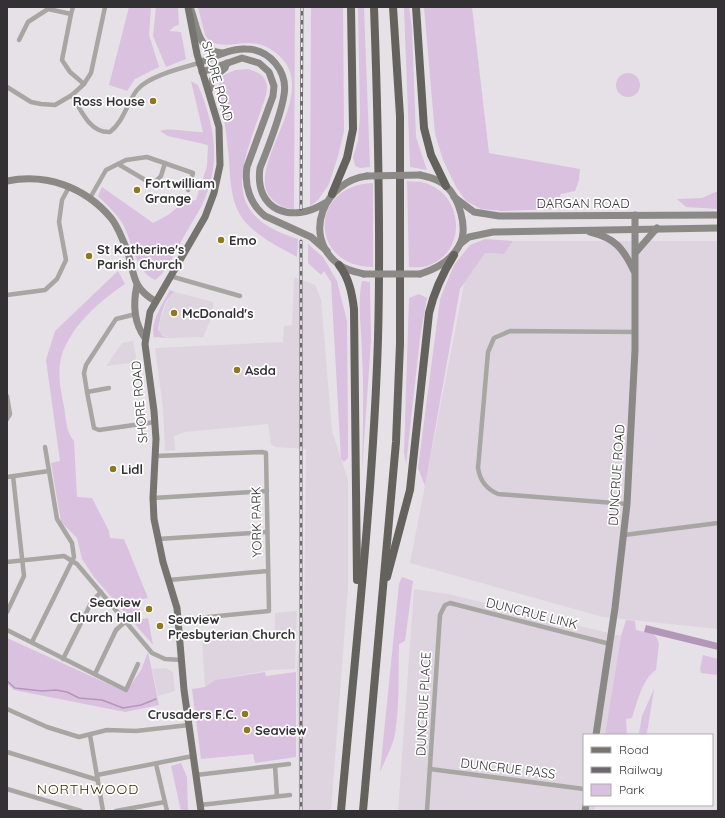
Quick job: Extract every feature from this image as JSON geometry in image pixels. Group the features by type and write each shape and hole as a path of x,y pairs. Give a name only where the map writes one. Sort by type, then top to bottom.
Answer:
{"highway":[{"path":"332,194 348,158 353,129 351,7"},
{"path":"341,811 373,439 378,332 381,222 374,7"},
{"path":"363,811 396,442 400,344 400,116 393,7"},
{"path":"416,7 424,128 431,155 446,186"},
{"path":"382,591 392,561 410,490 429,313 433,296 444,271 454,255"},
{"path":"339,265 348,281 354,309 356,567 359,601"}],"main road":[{"name":"SHORE ROAD","path":"189,7 202,72 219,127 220,165 218,177 205,217 155,301 150,312 145,338 155,422 153,498 158,539 175,601 178,620 189,725 200,808"}],"street":[{"path":"72,7 62,60 70,72 84,84"},
{"path":"7,87 31,102 42,104 55,105 72,95 84,84 91,73 105,7"},
{"path":"189,7 202,42 206,48 211,51 225,53"},
{"path":"19,40 28,22 48,8 71,14"},
{"path":"72,95 93,127 104,132 110,132 120,121 130,101 142,84 225,53 242,49 256,50 272,59 278,65 283,76 284,96 259,176 260,188 266,199 278,210 292,214 315,210 325,203 332,194 348,180 357,177 420,175 432,178 446,186 454,196 462,223 460,244 454,255 439,267 420,274 364,274 339,265 327,251 311,237 265,216 259,211 252,199 245,179 247,167 273,96 274,86 269,72 259,62 242,58 202,72"},
{"path":"208,91 213,78 225,68 227,63"},
{"path":"90,198 106,170 126,160 147,157 193,173 188,190"},
{"path":"118,164 147,181 155,182 161,176 166,163"},
{"path":"7,181 42,179 69,187 90,198 112,218 129,256 140,291 155,301"},
{"path":"7,295 45,290 60,275 66,260 59,222 60,211 69,187"},
{"name":"DARGAN ROAD","path":"454,196 474,212 482,214 718,215"},
{"path":"325,203 320,230 327,251"},
{"name":"DUNCRUE ROAD","path":"596,734 610,644 624,535 632,426 635,332 635,215"},
{"name":"DARGAN ROAD","path":"460,244 469,237 493,232 636,228 718,228"},
{"path":"636,253 657,228"},
{"path":"583,230 610,238 625,253 634,271"},
{"path":"170,276 240,296"},
{"path":"137,285 135,294 136,314 139,330 145,338"},
{"path":"136,314 116,319 86,364 84,373 87,392 94,428 99,430 155,422"},
{"path":"626,504 498,494 489,490 483,482 478,468 488,352 494,338 510,331 635,332"},
{"path":"87,392 109,388"},
{"path":"7,396 10,414 7,419"},
{"path":"32,642 74,557 72,543 57,519 45,447"},
{"name":"YORK PARK","path":"155,456 266,453 269,611 178,620"},
{"path":"7,476 49,471"},
{"path":"7,612 24,576 12,476"},
{"path":"153,498 267,491"},
{"path":"624,535 718,523"},
{"path":"158,539 267,532"},
{"path":"7,562 64,556 73,560 152,653 165,660 182,660"},
{"path":"169,580 268,571"},
{"path":"63,659 92,601 101,592"},
{"name":"DUNCRUE LINK","path":"450,603 610,644"},
{"name":"DUNCRUE PLACE","path":"427,811 440,615 445,605 450,603"},
{"path":"95,674 116,630 125,622"},
{"path":"7,630 126,690 138,664"},
{"path":"7,709 53,729 79,737 107,730 136,731 189,725"},
{"path":"90,735 103,811"},
{"path":"7,752 97,777 193,756"},
{"path":"156,764 167,811"},
{"path":"196,775 289,764"},
{"path":"275,766 277,796"},
{"name":"DUNCRUE PASS","path":"430,769 583,789"},
{"path":"7,789 81,811"},
{"path":"200,808 290,795"},
{"path":"116,811 165,802"}],"shaded area":[{"path":"513,241 718,241 718,629 603,617 410,563 465,279 485,253 504,254"},
{"path":"294,277 315,285 321,299 332,431 348,480 348,587 331,811 299,811 297,661 304,611 306,449 275,447 271,444 268,424 185,432 174,436 175,450 165,451 163,408 155,348 283,342 284,326 292,325"},
{"path":"175,292 213,302 213,314 203,337 170,338 159,333 160,321 164,310 170,295"},
{"path":"133,341 137,362 106,366 122,343"},
{"path":"414,589 448,594 621,636 605,734 583,734 583,806 595,806 594,811 398,811"},
{"path":"297,611 295,669 270,670 215,680 205,687 202,639 275,634 275,613"},
{"path":"646,625 718,643 718,650 644,632"},
{"path":"166,668 173,672 175,691 158,696 152,669"}],"green space":[{"path":"129,7 151,7 149,35 159,67 135,79 127,91 109,85"},
{"path":"156,7 178,7 179,25 175,26 169,31 181,32 186,59 166,67 153,36"},
{"path":"198,7 295,7 294,209 286,208 276,203 266,188 266,171 288,109 292,88 289,69 276,53 267,47 250,43 227,45 210,42 205,35"},
{"path":"311,7 343,7 344,131 329,184 318,200 310,206"},
{"path":"358,7 364,7 370,167 360,168 355,166 353,157 358,141 360,116"},
{"path":"404,7 409,7 412,28 416,137 427,170 410,167"},
{"path":"424,7 472,7 489,153 580,169 579,180 575,191 561,194 555,209 502,211 481,209 466,201 456,187 443,160 435,134"},
{"path":"248,69 262,76 265,80 267,91 247,152 243,171 242,188 246,203 256,217 273,229 298,239 297,257 270,242 251,228 240,215 233,197 226,134 218,86 222,76 235,70"},
{"path":"628,73 633,74 639,80 639,90 633,96 628,97 623,96 617,90 616,85 617,80 623,74"},
{"path":"191,81 198,85 209,115 214,145 212,174 200,209 164,272 155,280 148,276 138,262 121,221 98,196 102,187 153,223 168,215 184,202 196,200 207,166 208,145 168,136 160,131 170,130 203,132"},
{"path":"407,181 426,183 440,191 449,201 454,213 456,226 454,238 449,250 440,260 425,267 409,267"},
{"path":"373,183 373,267 352,263 337,254 328,241 325,226 328,210 337,197 352,187"},
{"path":"718,191 718,209 686,207 677,199 702,198"},
{"path":"485,239 513,241 504,254 485,253 460,289 425,486 418,468 440,299 454,265 470,245"},
{"path":"308,244 323,257 337,281 347,321 348,458 344,462 341,459 331,282 324,271 321,275 308,263"},
{"path":"118,271 125,284 94,308 76,328 63,351 59,368 61,390 69,434 74,441 77,497 92,498 109,531 110,538 124,539 148,598 138,600 142,619 148,618 153,645 94,577 82,559 77,538 61,522 51,463 60,461 46,360 55,331"},
{"path":"362,281 370,282 371,340 362,470 363,383 360,298"},
{"path":"170,290 175,292 165,303 158,330 163,336 170,338 154,337 153,331 155,319"},
{"path":"419,294 427,298 420,338 406,465 404,452 409,298"},
{"path":"402,577 413,581 405,641 399,644 397,723 391,748 380,772 399,584"},
{"path":"626,620 635,621 636,630 653,634 657,638 659,644 656,670 647,679 644,685 632,718 626,719 627,734 605,734 621,636"},
{"path":"7,638 126,692 141,670 148,652 159,705 125,712 14,690 7,684"},
{"path":"703,655 718,659 718,675 701,673 700,669"},
{"name":"Seaview","path":"265,672 266,676 296,672 296,757 255,763 253,754 201,759 192,689 205,687 215,680"},
{"path":"654,689 647,733 645,734 639,733 642,716"},
{"path":"181,763 187,777 188,811 181,811 171,766"}],"waterway":[{"path":"7,681 15,688 67,692 79,698 102,700 123,708 141,705 156,699"}],"railway":[{"path":"301,209 302,7"},
{"path":"301,241 301,811"}],"place":[{"name":"Ross House","path":"153,101"},
{"name":"Fortwilliam Grange","path":"137,190"},
{"name":"Emo","path":"221,240"},
{"name":"St Katherine's Parish Church","path":"89,256"},
{"name":"McDonald's","path":"174,313"},
{"name":"Asda","path":"237,370"},
{"name":"Lidl","path":"113,469"},
{"name":"Seaview Church Hall","path":"149,609"},
{"name":"Seaview Presbyterian Church","path":"160,626"},
{"name":"Crusaders F.C.","path":"245,714"},
{"name":"Seaview","path":"247,730"}],"district":[{"name":"NORTHWOOD","path":"88,789"}]}
